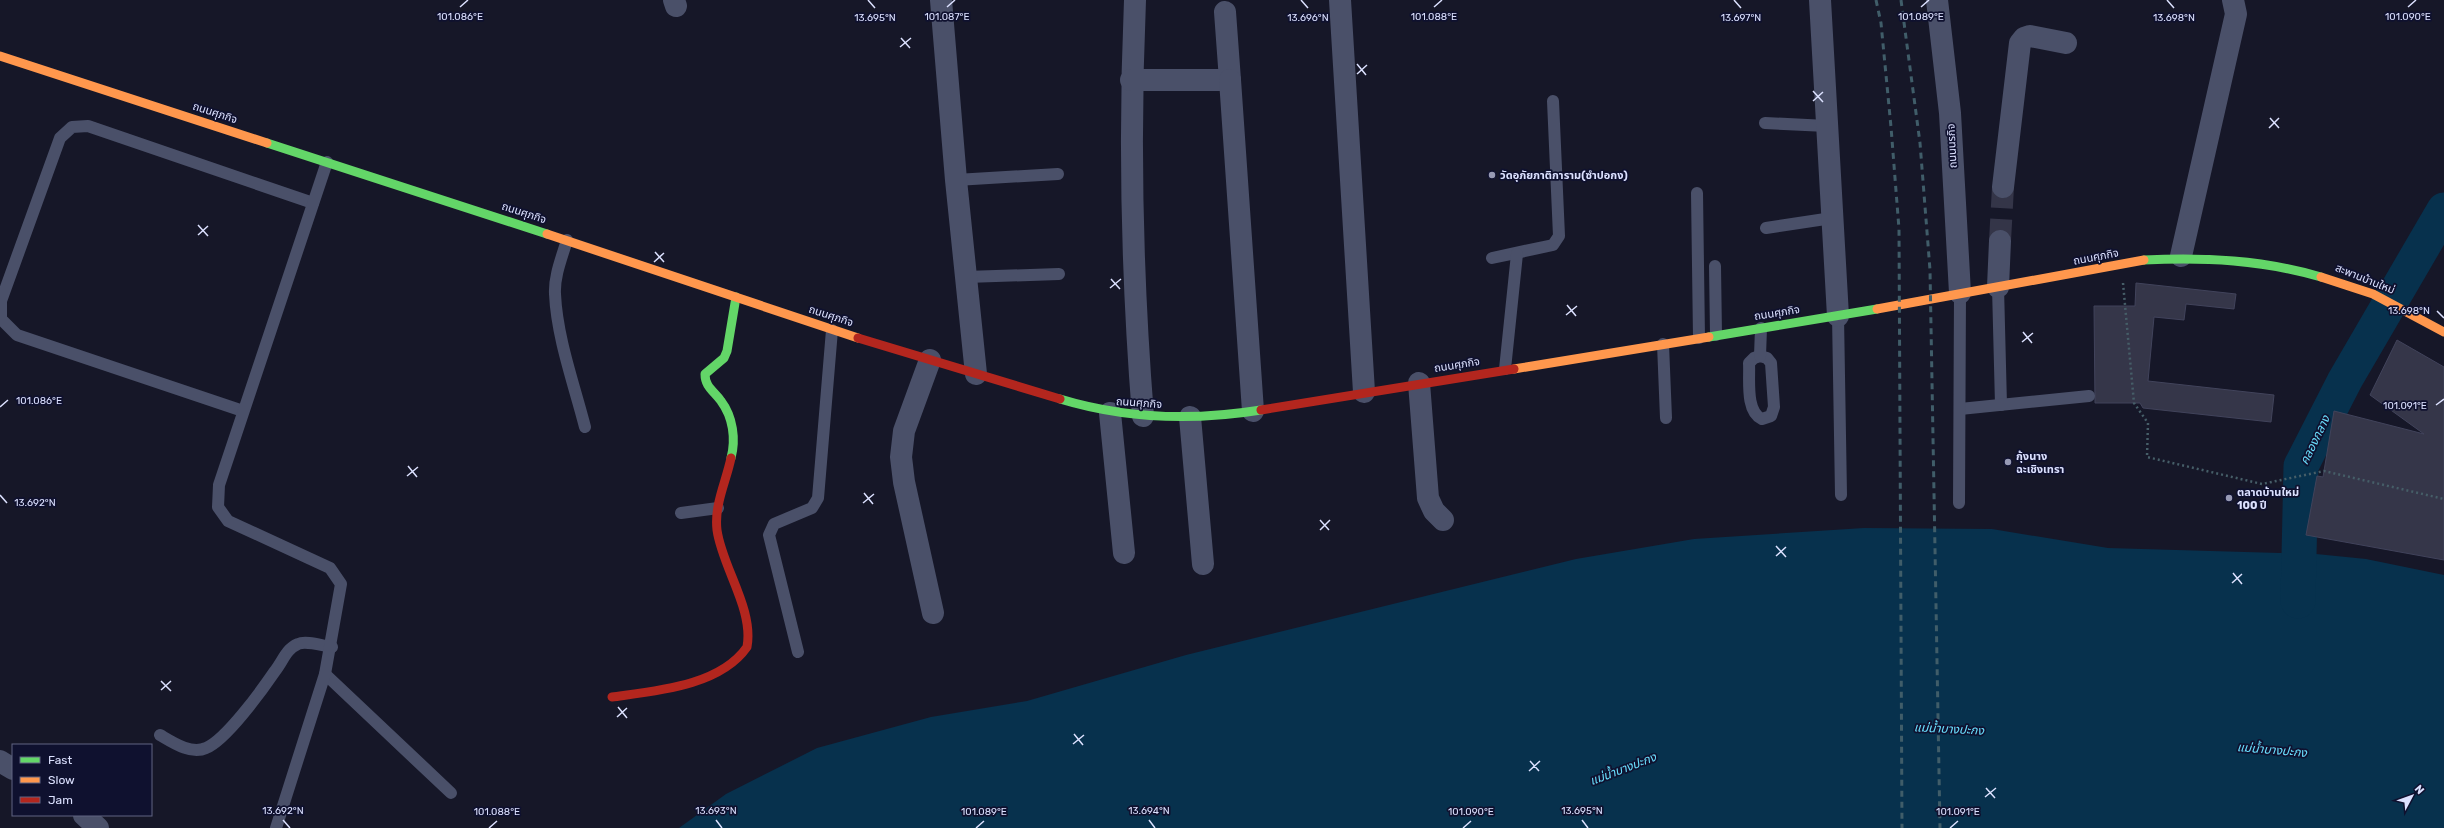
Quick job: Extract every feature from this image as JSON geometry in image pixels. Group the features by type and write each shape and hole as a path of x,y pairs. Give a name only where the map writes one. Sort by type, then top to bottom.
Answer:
{"main road":[{"name":"ถนนศุภกิจ","path":"0,56 568,240 832,330 1110,413 1143,416 1190,417 1253,410 1838,316 2122,264 2181,256 2242,259 2318,274"},
{"name":"สะพานบ้านใหม่","path":"2318,274 2369,292 2418,315 2444,332"},
{"path":"612,697 654,692 703,678 738,660 747,646 746,624 717,530 718,508 732,453 733,427 721,400 710,391 704,381 705,374 724,358 727,351 736,297"}],"street":[{"path":"941,0 956,180 976,374"},
{"path":"1135,0 1131,80 1135,265 1143,416"},
{"path":"1340,0 1364,392"},
{"path":"1820,0 1838,316"},
{"name":"ถนนนรกิจ","path":"1938,0 1950,113 1960,293"},
{"path":"2181,256 2236,14 2233,0"},
{"path":"1225,12 1253,410"},
{"path":"2003,188 2020,43 2024,38 2030,36 2066,43"},
{"path":"1131,80 1230,80"},
{"path":"1998,287 2000,241"},
{"path":"930,360 904,431 901,457 904,482 933,613"},
{"path":"1419,383 1428,498 1434,511 1443,520"},
{"path":"1110,413 1124,553"},
{"path":"1190,417 1203,564"},
{"path":"0,761 12,768"},
{"path":"85,816 98,828"}],"lane":[{"path":"1492,258 1517,254 1553,245 1559,236 1553,101"},
{"path":"1765,123 1827,126"},
{"path":"243,411 17,335 1,320 1,301 60,138 72,127 88,126 313,203"},
{"path":"276,828 325,674 332,647 341,584 330,568 228,521 218,507 219,485 327,162"},
{"path":"956,180 1058,174"},
{"path":"1697,193 1699,338"},
{"path":"1766,228 1832,218"},
{"path":"568,240 558,273 555,293 562,338 585,427"},
{"path":"1505,369 1517,254"},
{"path":"1715,266 1716,335"},
{"path":"966,277 1058,274"},
{"path":"1998,287 2001,405"},
{"path":"1959,503 1960,293"},
{"path":"1838,316 1841,495"},
{"path":"1760,356 1761,328"},
{"path":"798,652 770,534 774,524 812,508 818,498 832,330"},
{"path":"1663,344 1666,418"},
{"path":"1760,356 1767,358 1771,363 1774,407 1771,416 1762,419 1756,416 1751,408 1749,363 1754,358 1760,356"},
{"path":"1960,409 2089,396"},
{"path":"681,513 718,508"},
{"path":"160,735 176,744 193,750 206,749 218,739 261,692 288,650 300,643 332,647"},
{"path":"325,674 451,793"}],"path":[{"path":"2122,264 2134,403 2148,423 2147,457 2262,484 2324,471 2444,499"}],"water":[{"name":"แม่น้ำบางปะกง","path":"1864,528 1992,529 2108,548 2316,554 2366,559 2444,575 2444,828 679,828 726,794 817,748 931,717 1027,701 1186,655 1576,559 1694,539"}],"building":[{"path":"2136,283 2236,294 2234,309 2186,304 2184,320 2154,317 2148,381 2274,395 2271,422 2143,408 2140,403 2095,403 2094,306 2135,306"},
{"path":"2397,340 2444,367 2444,560 2306,535 2317,476 2323,477 2334,411 2424,434 2370,395"}],"waterway":[{"name":"คลองกลาง","path":"2298,601 2301,466 2345,380 2444,210"}],"tunnel":[{"path":"2000,241 2003,187"}],"railway":[{"path":"1876,0 1881,23 1899,229 1902,828"},
{"path":"1901,0 1920,143 1930,270 1940,828"}],"traffic: fast":[{"path":"267,143 547,234"},
{"path":"2144,260 2189,259 2256,263 2299,271 2321,277"},
{"path":"731,458 733,443 731,421 725,407 708,386 705,374 724,358 727,351 736,297"},
{"path":"1709,337 1877,309"},
{"path":"1060,399 1110,411 1160,416 1210,416 1261,410"}],"traffic: slow":[{"path":"0,56 267,143"},
{"path":"547,234 858,338"},
{"path":"1877,309 2144,260"},
{"path":"2321,277 2373,294 2444,332"},
{"path":"1514,369 1709,337"}],"traffic: jam":[{"path":"858,338 1060,399"},
{"path":"1261,410 1514,369"},
{"path":"612,697 667,689 704,678 721,670 735,660 747,647 748,633 746,618 720,544 717,530 717,512 731,458"}],"place":[{"name":"วัดอุภัยภาติการาม(ซำปอกง)","path":"1492,175"},
{"name":"กุ้งนาง ฉะเชิงเทรา","path":"2008,462"},
{"name":"ตลาดบ้านใหม่ 100 ปี","path":"2229,498"}]}
